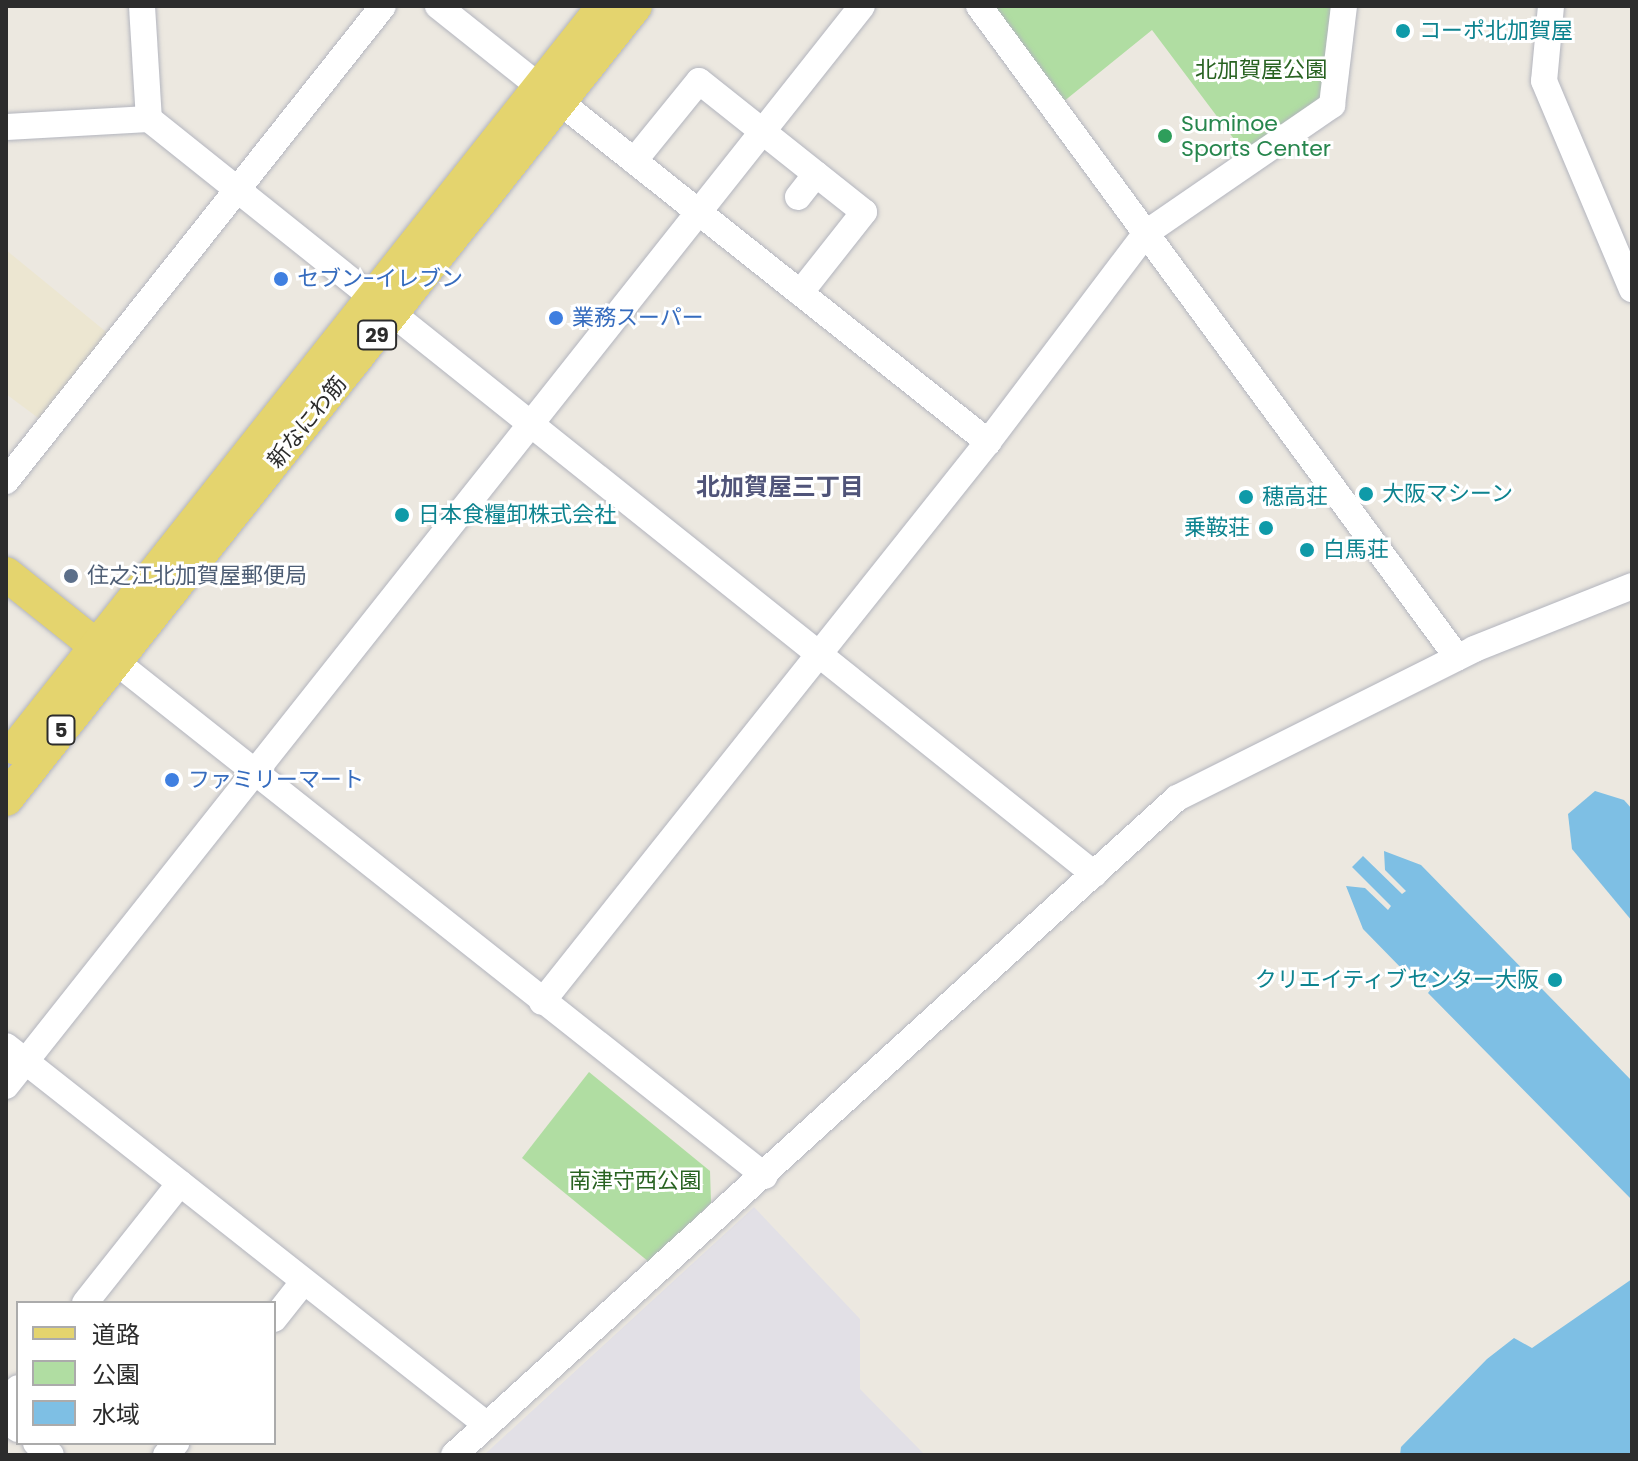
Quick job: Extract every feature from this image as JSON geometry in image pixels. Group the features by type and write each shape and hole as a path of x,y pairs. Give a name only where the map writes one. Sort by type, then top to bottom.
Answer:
{"main road":[{"name":"新なにわ筋","path":"550,94 604,6"},
{"name":"新なにわ筋","path":"6,799 106,653 550,94 635,6"},
{"path":"6,574 106,653"},
{"name":"新なにわ筋","path":"6,761 106,653"}],"street":[{"path":"142,6 149,119"},
{"path":"6,481 383,6"},
{"path":"438,6 988,442"},
{"path":"6,1086 16,1054 254,772 862,6"},
{"path":"979,6 1457,657"},
{"path":"542,1002 988,442 1146,233 1332,105 1344,6"},
{"path":"1551,6 1544,81 1632,289"},
{"path":"634,161 699,81 864,212 800,293"},
{"path":"6,127 149,119 1094,874"},
{"path":"798,197 816,174"},
{"path":"454,1455 1186,792 1457,657 1632,586"},
{"path":"106,653 765,1176"},
{"path":"16,1054 487,1425"},
{"path":"87,1301 180,1183"},
{"path":"276,1316 304,1281"}],"shaded area":[{"path":"6,250 110,335 41,420 6,394"},
{"path":"754,1207 860,1319 860,1389 925,1455 484,1455"}],"green space":[{"name":"北加賀屋公園","path":"991,6 1336,6 1326,102 1246,155 1152,30 1063,102"},
{"name":"南津守西公園","path":"589,1072 710,1171 711,1203 649,1262 522,1158"}],"water":[{"path":"1595,791 1624,800 1632,809 1632,921 1572,849 1568,814"},
{"path":"1384,851 1421,865 1632,1081 1632,1200 1428,993 1431,989 1411,969 1405,972 1363,929 1346,886 1365,888 1388,910 1391,906 1352,867 1363,856 1402,894 1406,891 1385,870"},
{"path":"1632,1279 1632,1455 1400,1455 1401,1447 1487,1359 1514,1338 1532,1348"}],"place":[{"name":"コーポ北加賀屋","path":"1403,31"},
{"name":"Suminoe Sports Center","path":"1165,136"},
{"name":"セブン-イレブン","path":"281,279"},
{"name":"業務スーパー","path":"556,318"},
{"name":"大阪マシーン","path":"1366,494"},
{"name":"穂高荘","path":"1246,497"},
{"name":"日本食糧卸株式会社","path":"402,515"},
{"name":"乗鞍荘","path":"1266,528"},
{"name":"白馬荘","path":"1307,550"},
{"name":"住之江北加賀屋郵便局","path":"71,576"},
{"name":"ファミリーマート","path":"172,780"},
{"name":"クリエイティブセンター大阪","path":"1555,980"}],"district":[{"name":"北加賀屋三丁目","path":"780,487"}]}
